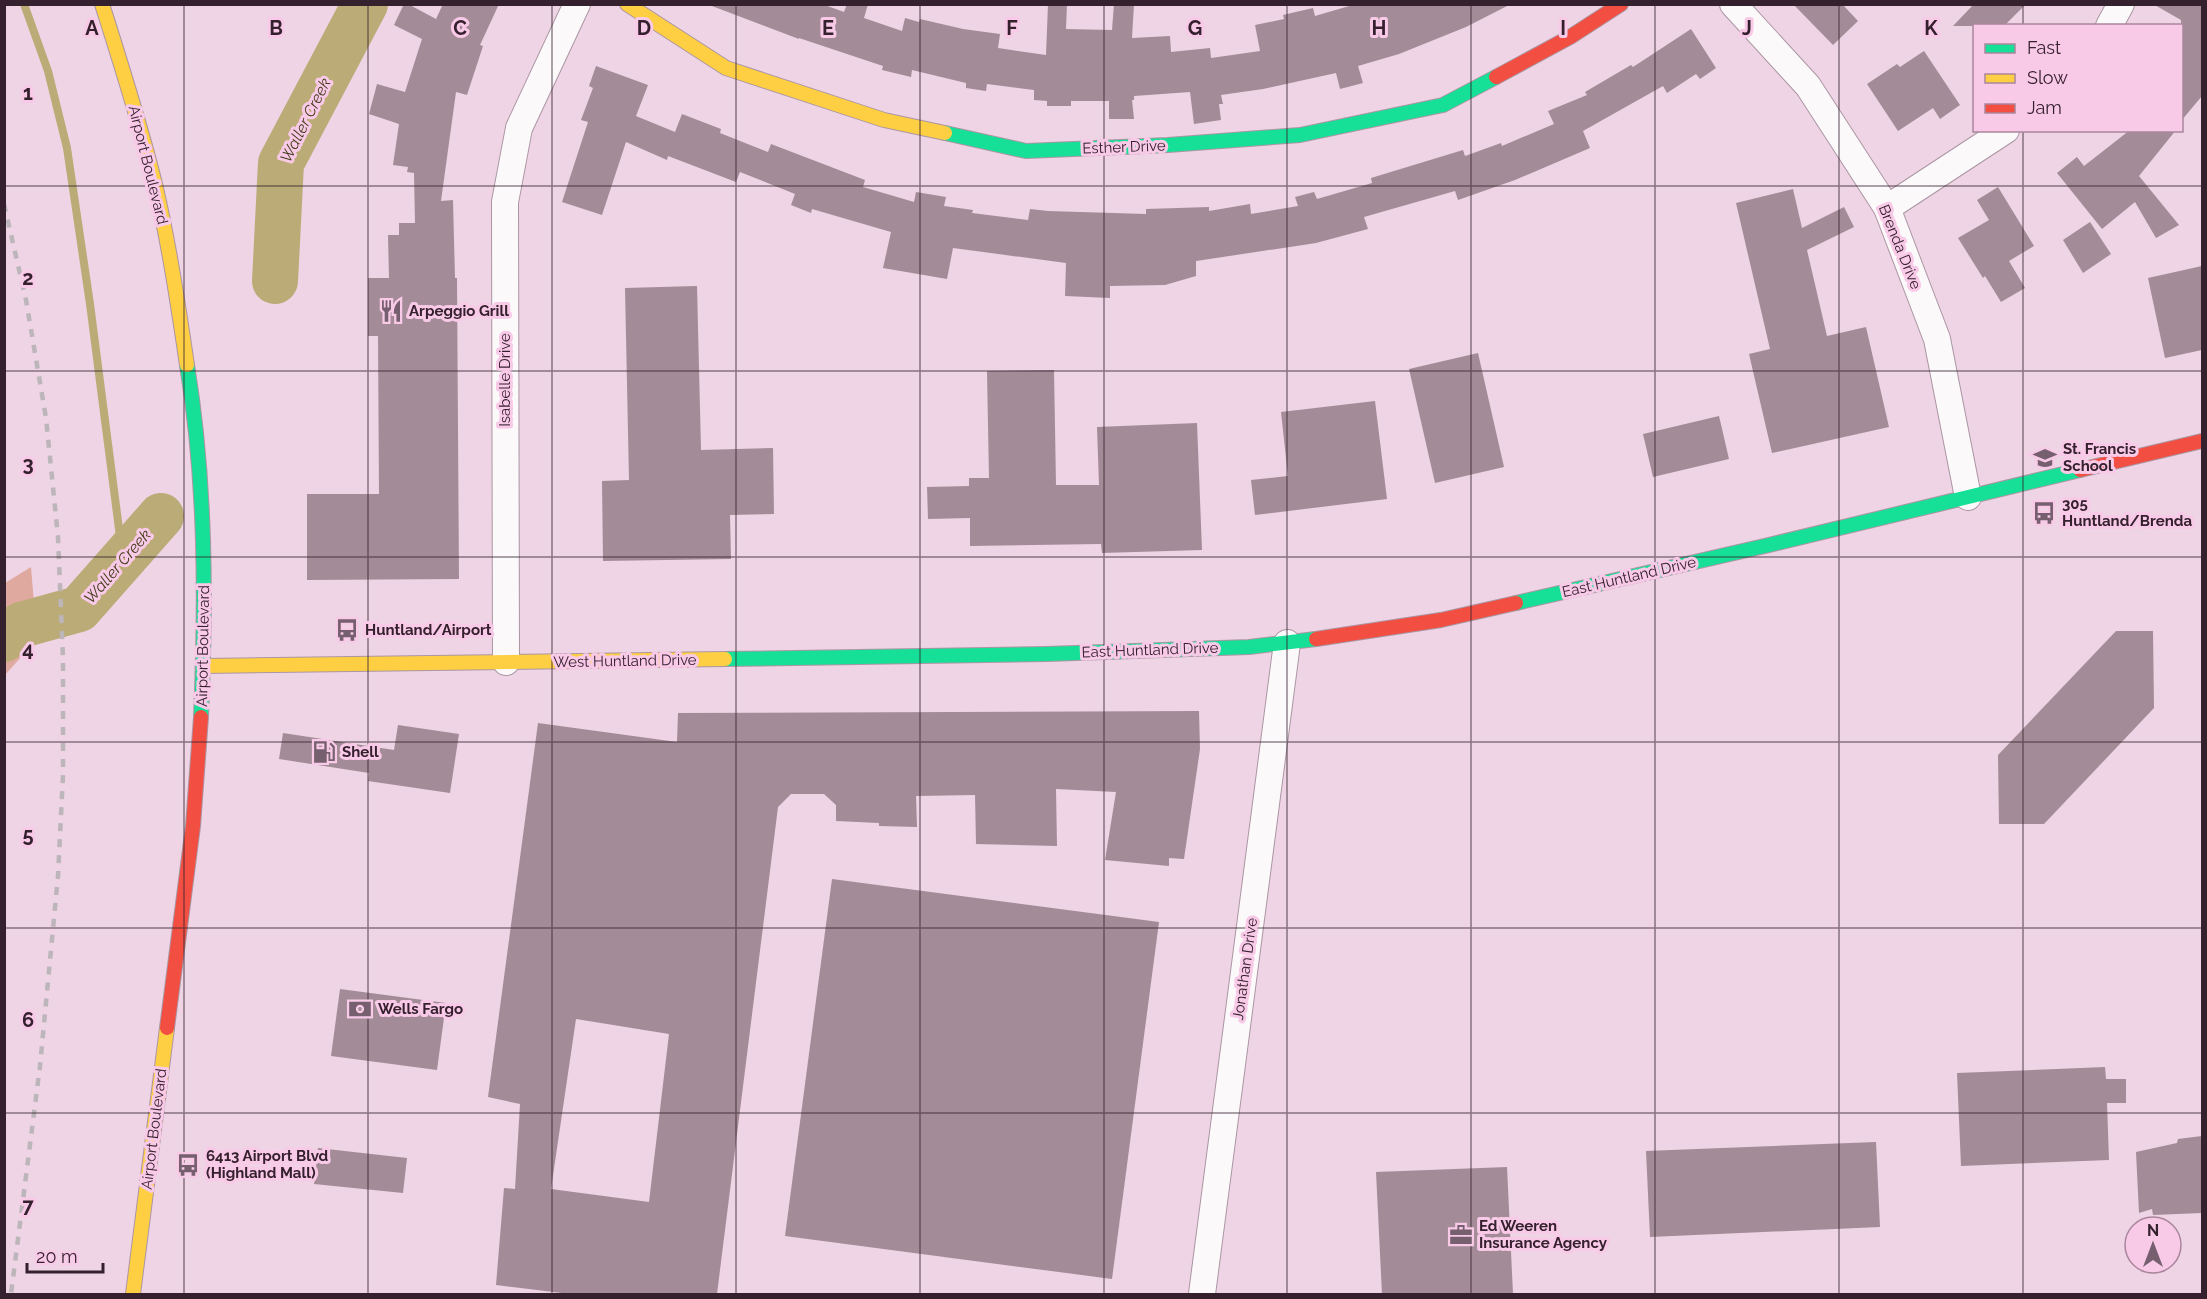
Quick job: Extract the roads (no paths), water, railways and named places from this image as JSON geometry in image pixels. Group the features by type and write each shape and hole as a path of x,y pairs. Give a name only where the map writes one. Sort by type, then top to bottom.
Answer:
{"street":[{"name":"Airport Boulevard","path":"102,4 149,166 182,323 196,422 205,540 204,666 200,748 191,844 133,1294"},
{"name":"Isabelle Drive","path":"506,663 505,202 519,128 577,4"},
{"name":"Esther Drive","path":"627,4 726,68 884,120 1026,151 1168,145 1300,135 1443,105 1570,37 1621,4"},
{"name":"Brenda Drive","path":"1733,4 1808,86 1887,208 1937,339 1968,497"},
{"path":"2110,24 2121,4"},
{"path":"1887,208 2003,132"},
{"name":"East Huntland Drive","path":"1047,654 1239,648 1440,620 1769,545 2202,441"},
{"name":"Jonathan Drive","path":"1202,1294 1287,643"},
{"name":"West Huntland Drive","path":"204,666 1047,654"}],"waterway":[{"path":"24,4 48,71 67,148 123,560"},
{"name":"Waller Creek","path":"275,281 281,163 365,4"},
{"name":"Waller Creek","path":"4,639 21,625 79,609 161,516"}],"railway":[{"path":"4,204 26,300 46,418 58,537 63,658 63,775 58,876 40,1066 11,1294"}],"place":[{"name":"Arpeggio Grill","path":"391,311"},
{"name":"St. Francis School","path":"2045,458"},
{"name":"305 Huntland/Brenda","path":"2044,513"},
{"name":"Huntland/Airport","path":"347,630"},
{"name":"Shell","path":"324,752"},
{"name":"Wells Fargo","path":"360,1009"},
{"name":"6413 Airport Blvd (Highland Mall)","path":"188,1165"},
{"name":"Ed Weeren Insurance Agency","path":"1461,1235"}]}
